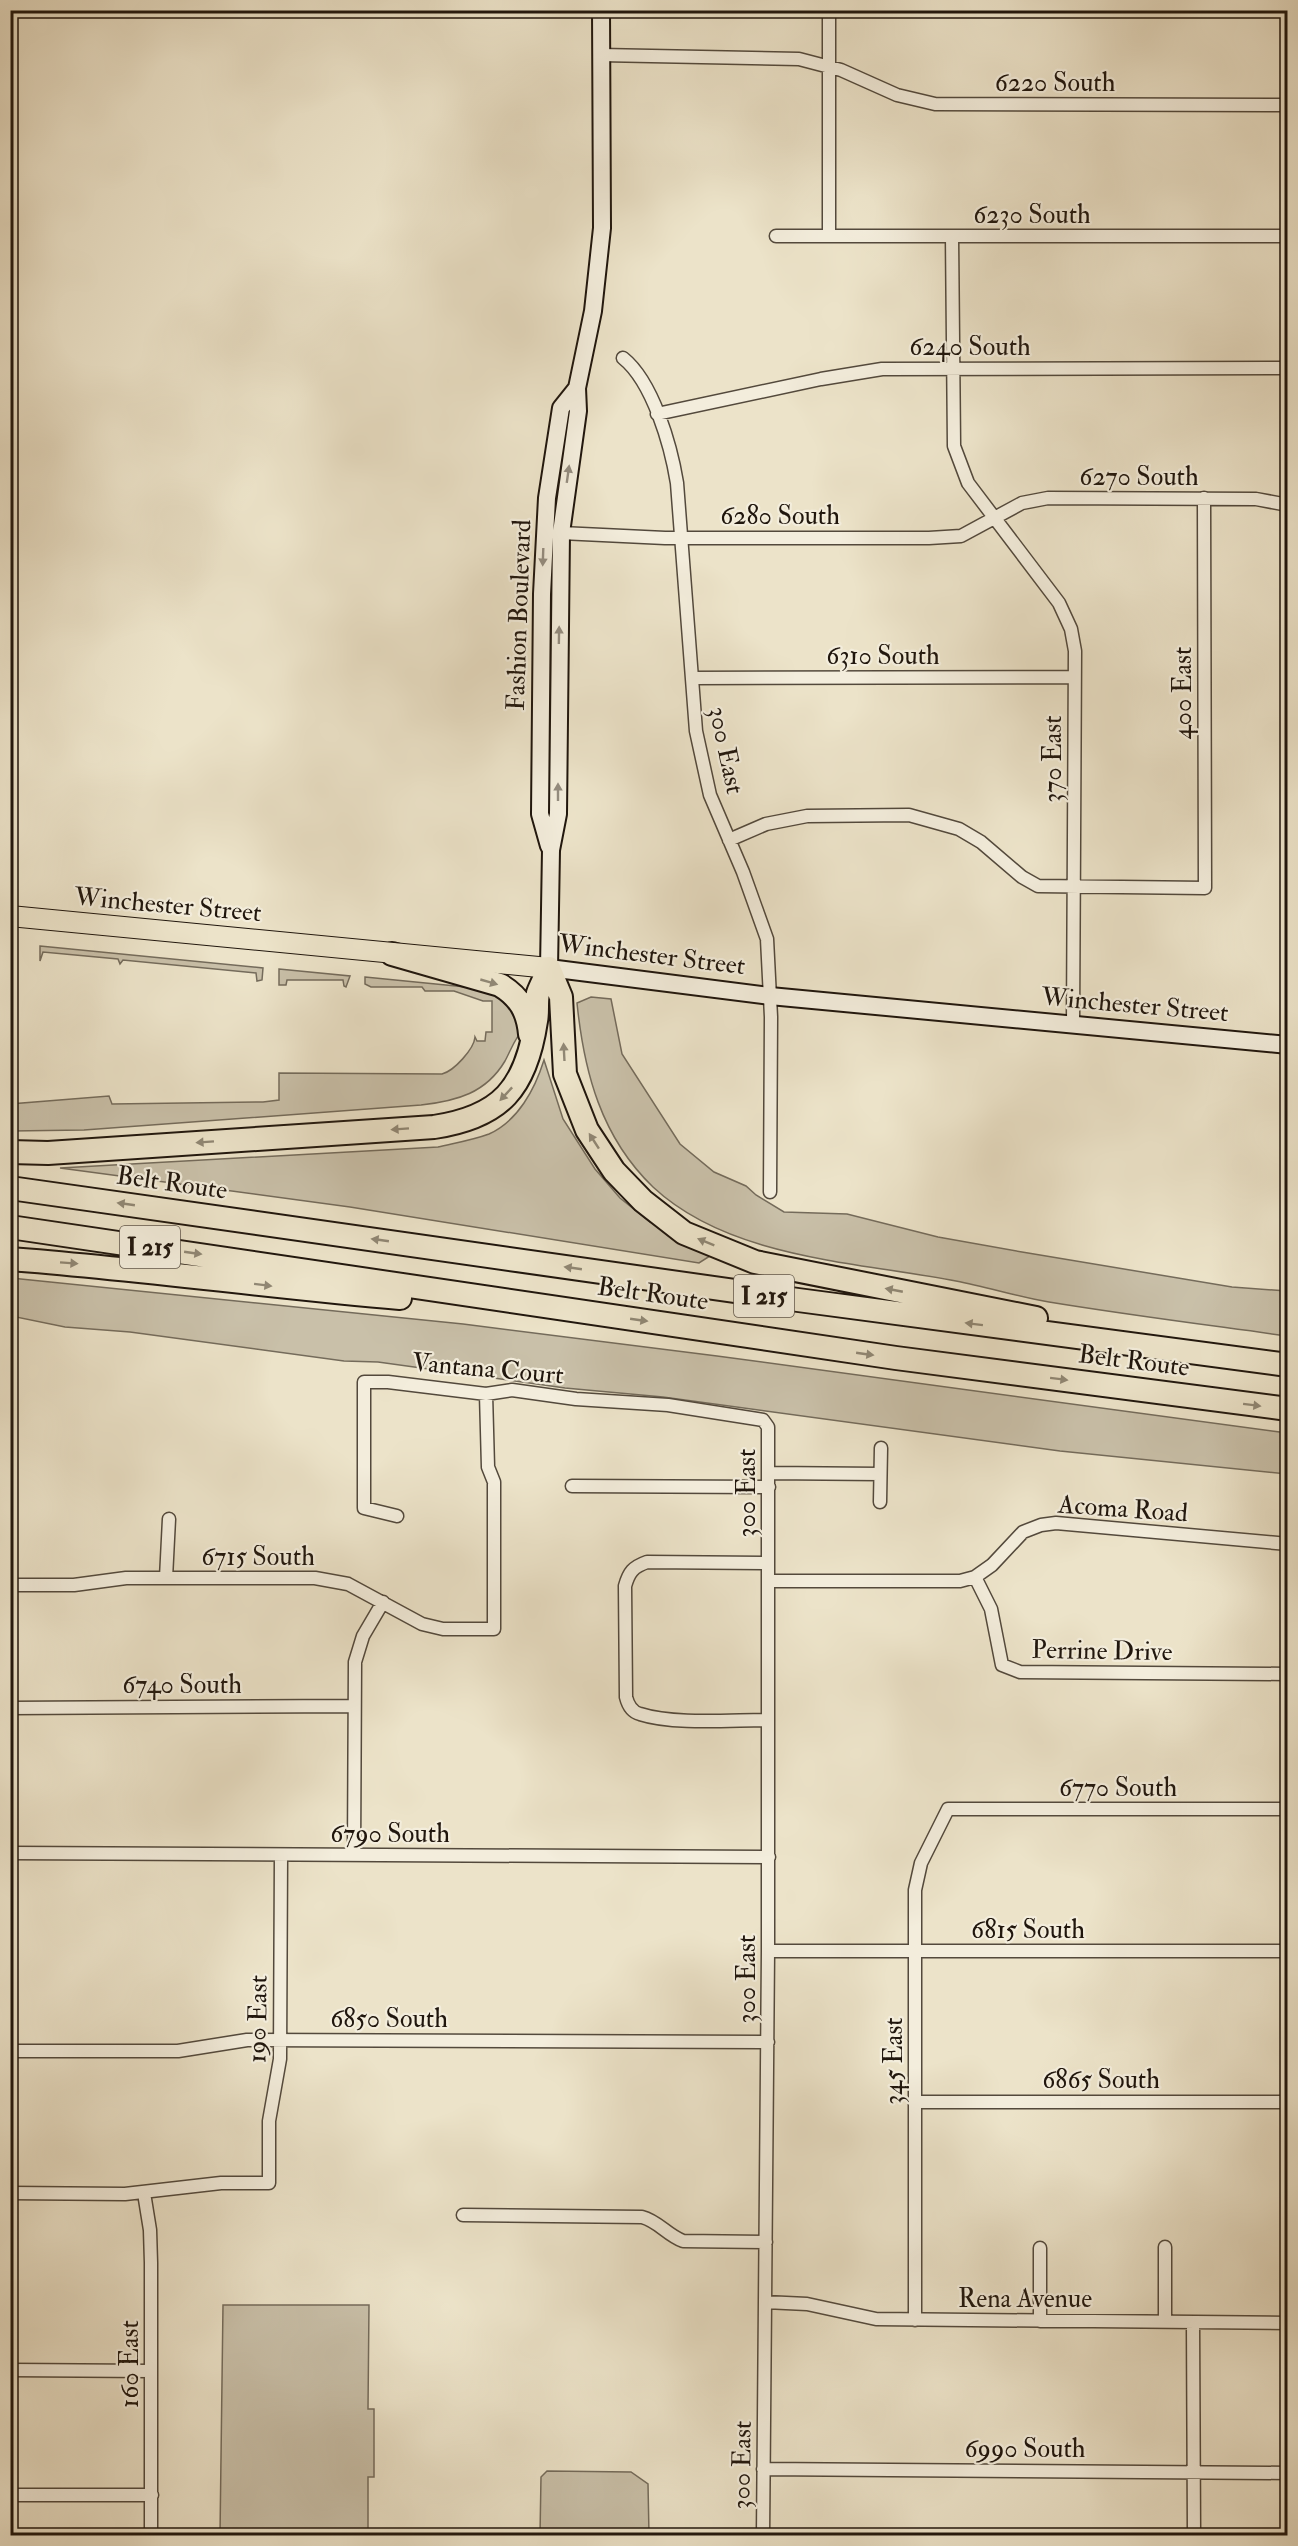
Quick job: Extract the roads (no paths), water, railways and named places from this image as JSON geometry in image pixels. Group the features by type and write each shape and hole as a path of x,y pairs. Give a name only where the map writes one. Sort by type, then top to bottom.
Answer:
{"highway":[{"path":"392,954 508,990 526,1012 531,1044"},
{"path":"10,1152 48,1153 434,1127 458,1123 489,1111 508,1095 525,1070 537,1020 538,995 549,968"},
{"path":"549,968 561,997 565,1074 587,1130 614,1172 643,1201 684,1233 755,1262 1240,1359"},
{"name":"Belt Route","path":"10,1188 809,1302 1287,1365"},
{"name":"Belt Route","path":"10,1227 896,1358 1287,1409"},
{"path":"10,1259 105,1266 290,1288 596,1314"}],"main road":[{"name":"Winchester Street","path":"10,916 549,968"}],"street":[{"name":"Fashion Boulevard","path":"549,968 551,850 558,814 561,533 578,411 577,388 593,311 602,228 601,10"},
{"path":"829,10 829,236"},
{"name":"6220 South","path":"601,55 799,59 829,66 897,95 935,104 1287,105"},
{"name":"6230 South","path":"776,236 1287,236"},
{"name":"370 East","path":"952,236 954,446 968,483 1066,615 1075,651 1073,1024"},
{"name":"300 East","path":"623,358 634,367 642,379 657,414 675,469 700,756 710,795 762,920 769,950 770,1192"},
{"name":"6240 South","path":"657,414 851,373 902,368 1287,368"},
{"name":"Fashion Boulevard","path":"551,850 540,814 544,541 553,450 561,408 577,388"},
{"name":"6270 South","path":"994,519 1022,504 1048,498 1256,499 1287,505"},
{"name":"400 East","path":"1075,888 1204,888 1204,498"},
{"name":"6280 South","path":"561,533 681,538 951,537 973,531 994,519"},
{"name":"6310 South","path":"692,678 1074,677"},
{"path":"729,840 766,825 807,816 909,815 959,829 999,855 1031,883 1048,888 1075,888"},
{"name":"Winchester Street","path":"549,968 770,996 1287,1045"},
{"name":"Vantana Court","path":"397,1516 364,1508 364,1382 388,1382 486,1394 512,1390 576,1399 668,1405 757,1419 766,1423"},
{"name":"6715 South","path":"10,1585 74,1585 126,1578 324,1578 348,1584 422,1624 443,1629 494,1629 494,1482 488,1467 486,1394"},
{"name":"300 East","path":"763,2535 769,1857 767,1720 769,1473 766,1423"},
{"path":"880,1502 881,1448"},
{"path":"769,1473 880,1474"},
{"path":"572,1486 769,1487"},
{"path":"166,1578 170,1520"},
{"name":"Acoma Road","path":"975,1577 992,1565 1023,1532 1041,1525 1056,1523 1287,1544"},
{"path":"767,1720 679,1719 640,1714 630,1708 626,1697 625,1586 628,1575 635,1566 647,1562 768,1563"},
{"path":"768,1581 942,1582 975,1577"},
{"name":"Perrine Drive","path":"975,1577 991,1609 1002,1665 1010,1670 1020,1672 1287,1674"},
{"path":"354,1855 355,1662 358,1648 383,1602"},
{"name":"6740 South","path":"10,1708 354,1706"},
{"name":"6770 South","path":"948,1809 1287,1809"},
{"name":"345 East","path":"915,2320 915,1890 921,1863 948,1809"},
{"name":"6790 South","path":"10,1853 769,1857"},
{"name":"190 East","path":"144,2193 221,2183 269,2183 269,2121 278,2077 280,2040 281,1855"},
{"name":"6815 South","path":"768,1952 1287,1951"},
{"name":"6850 South","path":"10,2051 178,2051 230,2041 280,2040 768,2042"},
{"name":"6865 South","path":"915,2102 1287,2102"},
{"path":"10,2193 144,2193"},
{"name":"160 East","path":"144,2193 151,2244 152,2535"},
{"path":"463,2215 642,2217 649,2218 673,2238 683,2241 766,2242"},
{"path":"1165,2247 1165,2321"},
{"path":"1040,2248 1040,2321"},
{"name":"Rena Avenue","path":"765,2302 807,2304 876,2319 1287,2322"},
{"path":"1193,2322 1194,2535"},
{"path":"10,2370 151,2371"},
{"name":"6990 South","path":"763,2469 1287,2473"},
{"path":"10,2495 152,2495"}]}
